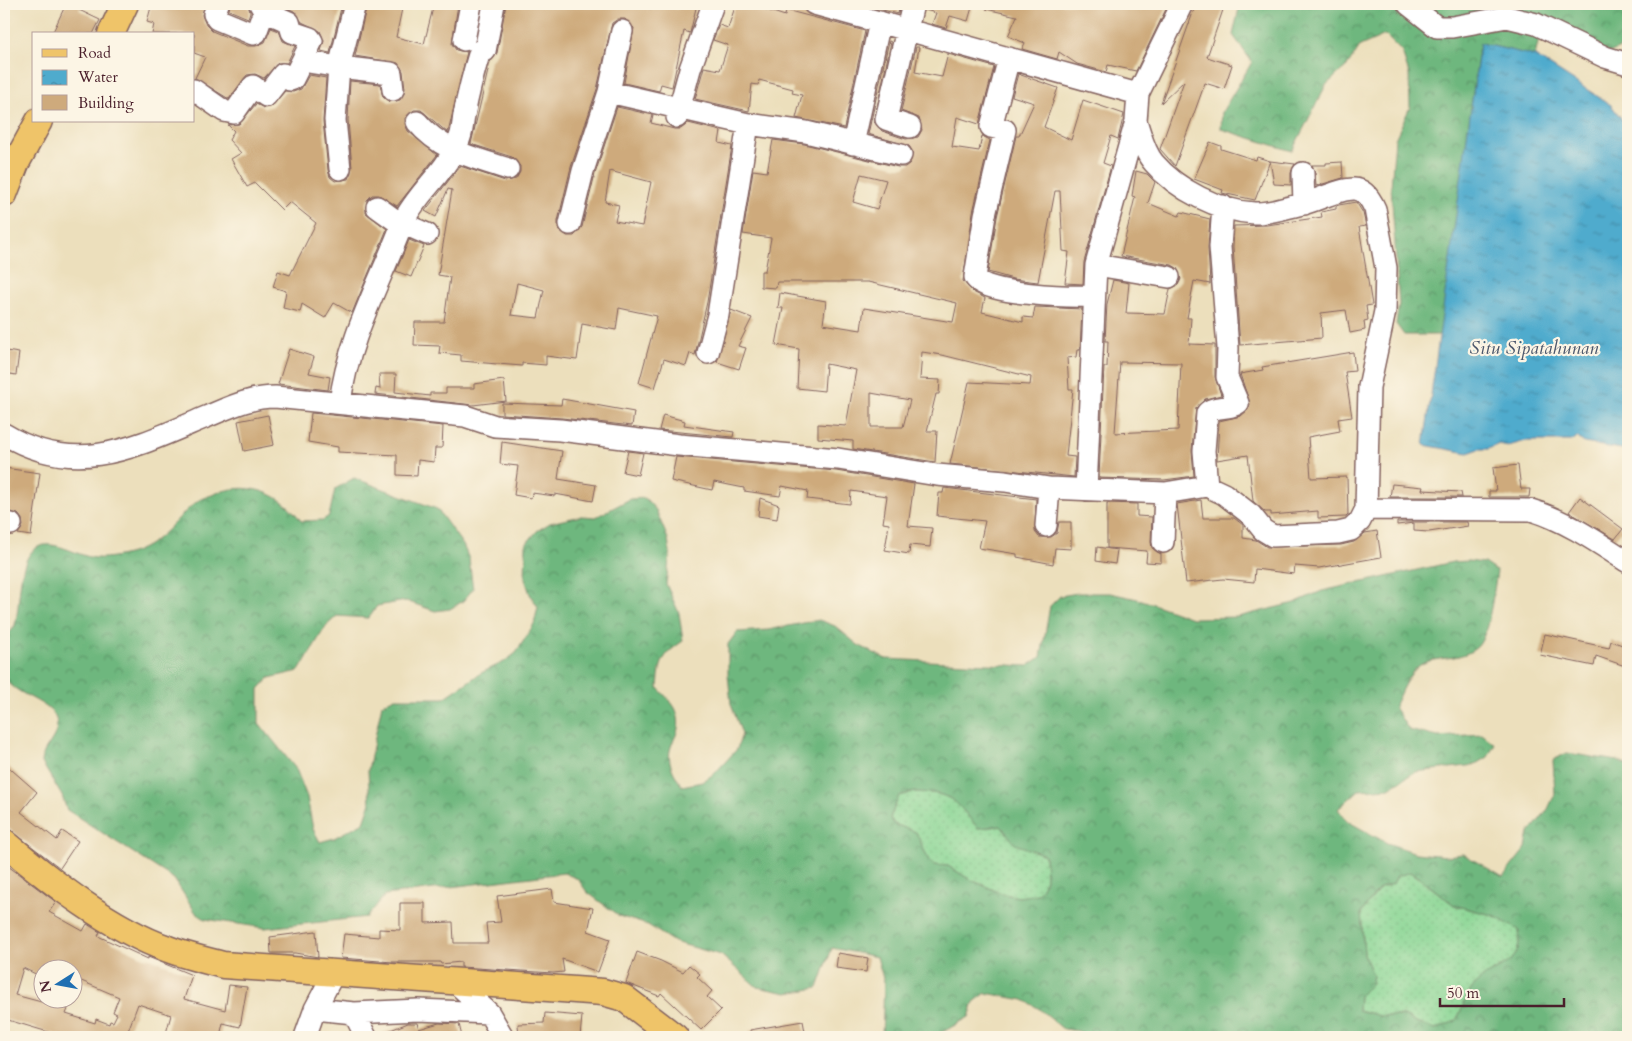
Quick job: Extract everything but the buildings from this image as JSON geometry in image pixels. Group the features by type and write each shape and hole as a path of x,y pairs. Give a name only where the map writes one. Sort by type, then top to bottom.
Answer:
{"main road":[{"path":"112,32 125,4"},
{"path":"4,194 16,163 38,122"},
{"path":"4,842 44,876 134,934 168,949 223,965 603,992 624,998 675,1037"}],"street":[{"path":"195,91 224,111 234,113 253,86 265,95 268,95 283,74 292,79 312,40 292,32 289,22 262,7 256,33 253,34 217,19 214,14 218,4"},
{"path":"340,169 334,120 339,67 355,4"},
{"path":"464,40 471,4"},
{"path":"340,403 343,376 361,319 409,208 428,188 455,150 463,132 464,115 480,51 485,51 494,4"},
{"path":"679,112 690,69 713,4"},
{"path":"814,4 1138,94"},
{"path":"910,127 886,119 913,4"},
{"path":"1086,490 1093,296 1096,265 1136,121 1138,94 1182,4"},
{"path":"1408,4 1437,27 1452,27 1506,17 1536,24 1605,57 1628,64"},
{"path":"853,144 880,22"},
{"path":"570,224 583,171 609,92 622,32"},
{"path":"1009,58 991,127 1005,130 985,215 975,277 983,285 1001,289 1065,298 1093,296"},
{"path":"302,61 396,78"},
{"path":"609,92 679,112 806,132 901,155"},
{"path":"4,434 28,447 57,456 87,457 150,440 253,399 274,396 465,416 495,426 560,430 679,445 838,459 937,475 1005,481 1049,488 1165,493 1207,486 1231,499 1251,514 1264,530 1274,536 1338,533 1351,530 1360,521 1366,509 1368,387 1385,311 1386,268 1375,209 1364,192 1355,189 1304,204 1255,214 1201,198 1174,181 1153,162 1143,143 1136,121"},
{"path":"417,122 431,137 455,150 508,169"},
{"path":"708,353 719,306 748,124"},
{"path":"1303,173 1304,204"},
{"path":"1207,486 1204,451 1207,413 1210,410 1234,406 1238,403 1227,376 1228,348 1220,247 1223,206"},
{"path":"378,208 395,220 427,234"},
{"path":"1096,265 1169,277"},
{"path":"1046,526 1049,488"},
{"path":"1163,542 1165,493"},
{"path":"1366,509 1531,510 1549,515 1628,562"},
{"path":"305,1037 315,1009 334,973"},
{"path":"456,982 489,1013 503,1037"},
{"path":"315,1009 354,1013 418,1010 489,1013"},
{"path":"354,1013 366,1037"}],"green space":[{"path":"1240,4 1628,4 1628,44 1607,54 1543,21 1535,56 1480,43 1440,335 1404,335 1396,324 1399,304 1391,187 1395,139 1410,107 1409,74 1402,52 1385,35 1360,46 1348,65 1326,85 1292,151 1221,129 1222,112 1252,62 1233,35"},
{"path":"354,478 437,509 463,545 469,559 473,589 463,601 450,609 435,611 406,601 377,606 368,618 337,616 326,626 299,671 269,678 259,689 259,723 296,769 307,797 313,829 320,842 334,838 364,822 370,805 368,770 382,704 395,698 444,698 481,673 504,662 516,653 534,624 538,607 530,594 525,579 526,544 537,531 550,523 581,516 596,517 630,499 645,498 656,510 668,539 670,553 666,584 679,613 683,641 670,651 663,660 658,688 672,703 677,713 679,723 670,752 670,761 682,786 702,782 715,773 737,749 742,734 731,704 728,644 737,632 768,630 819,620 835,626 858,645 886,659 1028,666 1041,657 1050,606 1060,596 1078,593 1110,593 1142,600 1192,618 1238,617 1294,603 1322,591 1453,562 1484,563 1497,572 1488,622 1482,640 1472,651 1420,665 1408,678 1394,707 1409,730 1438,737 1482,734 1495,744 1488,757 1475,765 1415,772 1389,788 1359,790 1338,809 1347,821 1387,843 1416,853 1447,856 1463,854 1503,877 1526,848 1529,833 1548,809 1555,794 1553,760 1567,753 1618,761 1628,766 1628,1037 1091,1037 1078,1031 1063,1029 1038,1008 1024,1000 986,993 974,1002 969,1017 934,1037 882,1037 884,982 877,957 832,948 818,988 787,993 757,987 721,955 674,942 648,925 619,916 587,892 578,879 564,873 385,895 367,917 265,928 205,919 196,913 174,879 67,810 62,796 41,761 57,729 55,716 41,703 14,688 4,674 3,642 15,625 23,568 32,551 40,546 58,546 96,558 106,558 137,551 154,542 198,500 224,491 249,489 261,491 283,502 301,521 323,520 329,516 335,489","holes":["915,792 946,796 958,805 978,828 1001,826 1015,844 1045,855 1046,880 1038,894 1019,897 1003,894 969,879 948,866 933,865 928,859 916,832 894,824 890,818 899,796","1412,872 1454,905 1492,915 1519,930 1517,952 1512,959 1474,986 1466,998 1456,1021 1436,1029 1418,1024 1404,1016 1380,1016 1358,1010 1359,996 1371,984 1373,976 1364,954 1361,913 1380,888 1393,884 1397,876"]},
{"path":"915,792 946,796 958,805 978,828 1001,826 1016,844 1045,855 1046,880 1038,894 1019,897 1003,894 969,879 948,866 933,865 928,859 916,832 894,824 890,818 899,796"},
{"path":"1411,872 1454,905 1492,915 1519,929 1517,952 1512,959 1474,986 1466,998 1456,1021 1436,1029 1418,1024 1404,1016 1380,1016 1358,1010 1359,996 1371,984 1373,976 1364,954 1361,913 1380,888 1388,886 1397,876"}],"water":[{"name":"Situ Sipatahunan","path":"1480,43 1535,56 1611,105 1628,127 1628,450 1584,443 1577,437 1572,441 1526,441 1508,446 1499,444 1488,449 1479,449 1468,453 1424,445"}]}
